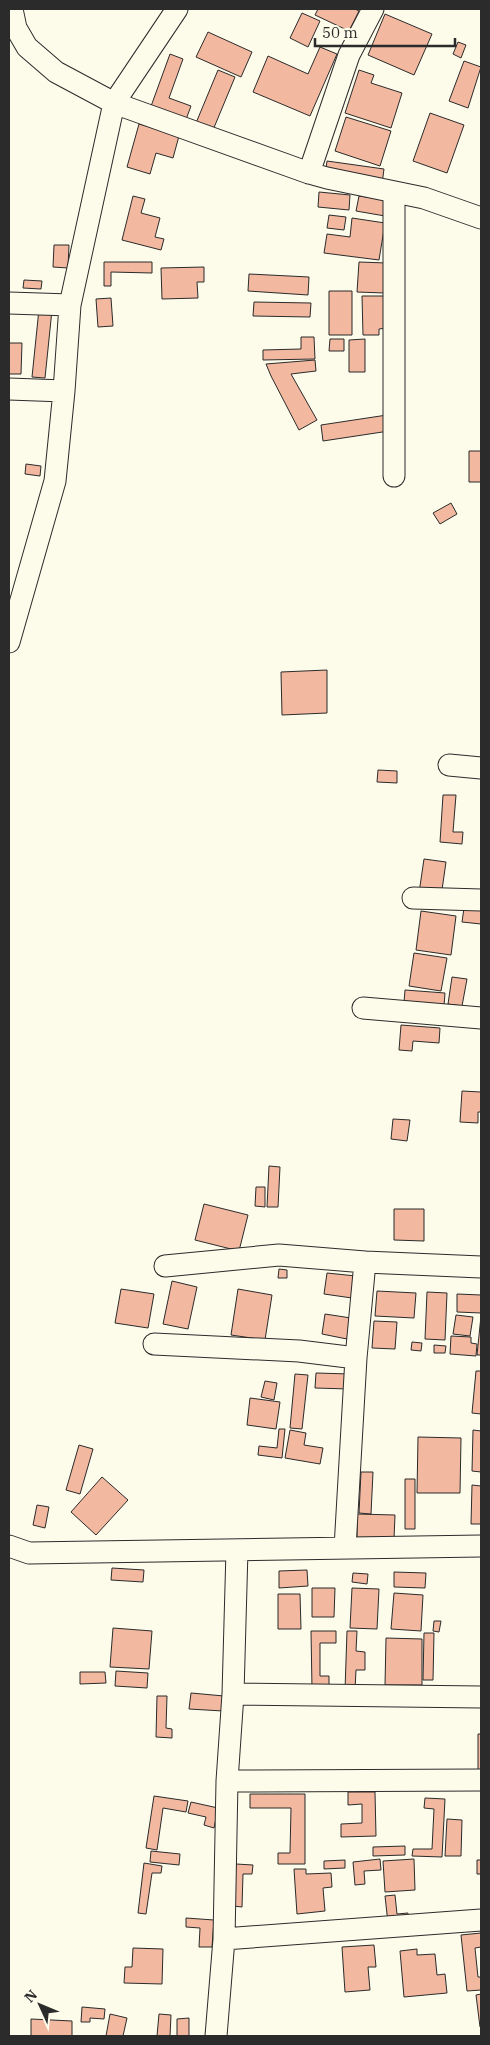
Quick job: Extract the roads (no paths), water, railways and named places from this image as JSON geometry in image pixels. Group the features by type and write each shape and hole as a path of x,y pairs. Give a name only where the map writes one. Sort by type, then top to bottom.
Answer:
{"street":[{"path":"12,9 16,28 27,47 56,72 114,103 310,173 424,198 481,218"},
{"path":"9,642 55,481 70,304 114,103 177,9"},
{"path":"310,173 349,55 373,9"},
{"path":"394,192 394,476"},
{"path":"9,303 70,304"},
{"path":"9,389 64,391"},
{"path":"448,765 481,768"},
{"path":"412,898 481,900"},
{"path":"362,1008 481,1018"},
{"path":"164,1266 279,1255 365,1262 481,1267"},
{"path":"345,1548 356,1358 365,1262"},
{"path":"154,1344 299,1351 356,1358"},
{"path":"9,1546 30,1553 481,1546"},
{"path":"216,2036 224,1939 227,1781 233,1694 237,1550"},
{"path":"233,1694 481,1696"},
{"path":"227,1781 481,1780"},
{"path":"224,1939 481,1920"}]}
